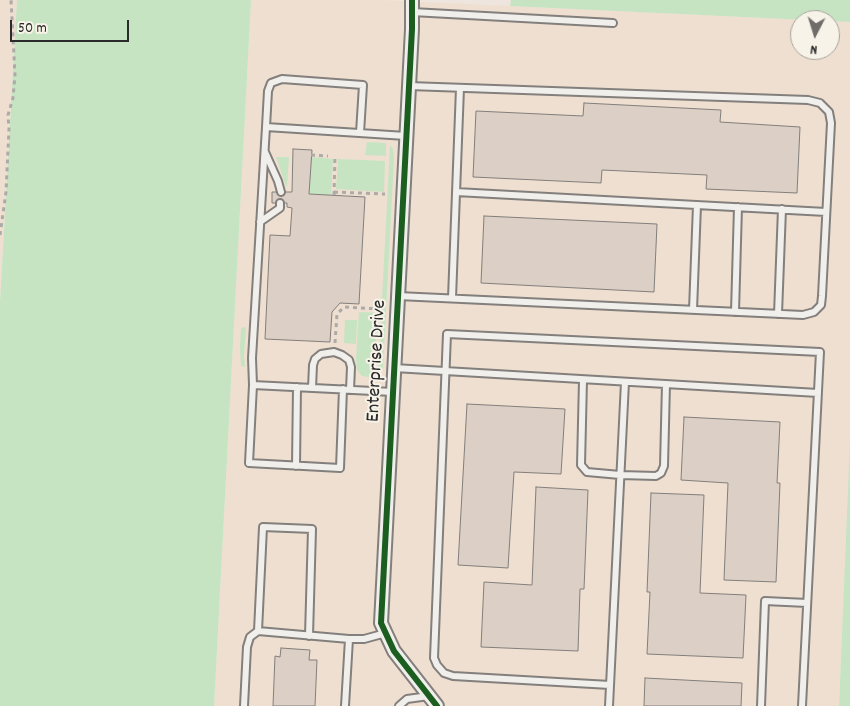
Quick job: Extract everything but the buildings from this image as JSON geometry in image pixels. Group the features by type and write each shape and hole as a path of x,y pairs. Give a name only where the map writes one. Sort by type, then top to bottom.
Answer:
{"street":[{"name":"Enterprise Drive","path":"412,6 381,623 394,651 433,701"}],"lane":[{"path":"412,6 613,23"},
{"path":"312,388 313,365 315,359 321,354 334,352 348,360 351,367 347,389 340,468 249,463 254,385 252,358 268,91 271,83 282,79 363,85 360,133"},
{"path":"398,296 803,315 814,312 821,305 831,123 829,112 820,103 808,100 409,86"},
{"path":"452,298 460,88"},
{"path":"266,127 406,136"},
{"path":"264,151 281,192"},
{"path":"456,192 826,212"},
{"path":"260,222 280,208 280,203"},
{"path":"693,310 697,205"},
{"path":"735,312 738,207"},
{"path":"778,314 782,210"},
{"path":"610,685 453,676 444,673 437,665 433,649 447,334 820,352 802,706"},
{"path":"394,368 818,393"},
{"path":"584,380 581,465 587,472 620,475 656,476 661,473 664,466 666,384"},
{"path":"609,706 625,382"},
{"path":"254,385 393,392"},
{"path":"296,466 297,387"},
{"path":"258,631 263,527 312,529 309,636"},
{"path":"761,706 765,601 807,603"},
{"path":"244,706 247,647 250,637 258,631 348,639 364,639 386,633"},
{"path":"345,706 348,639"},
{"path":"399,706 407,699 433,701"}],"path":[{"path":"0,235 6,192 8,115 13,98 15,75 11,0"},
{"path":"311,155 328,156"},
{"path":"335,156 334,194 386,194"},
{"path":"335,343 337,314 344,307 380,309"},
{"path":"331,326 336,326"}],"shaded area":[{"path":"0,0 17,0 0,302"},
{"path":"251,0 382,0 790,19 790,60 840,60 840,22 850,22 850,440 839,706 214,706"}],"green space":[{"path":"17,0 251,0 214,706 0,706 0,302"},
{"path":"511,0 850,0 850,22 840,22 840,10 790,10 790,19 510,6"},
{"path":"367,142 386,143 386,156 365,155"},
{"path":"390,145 393,149 394,158 383,368 378,377"},
{"path":"276,157 289,157 287,186 286,186"},
{"path":"311,157 333,159 331,195 309,194"},
{"path":"338,159 385,161 384,192 336,189"},
{"path":"359,312 378,313 374,378 362,376 357,370"},
{"path":"345,320 357,320 356,344 344,343"},
{"path":"246,327 245,367 241,366 240,348 241,328"},
{"path":"850,440 850,706 839,706"}],"cycle path":[{"path":"412,0 381,623 394,651 437,706"}]}
